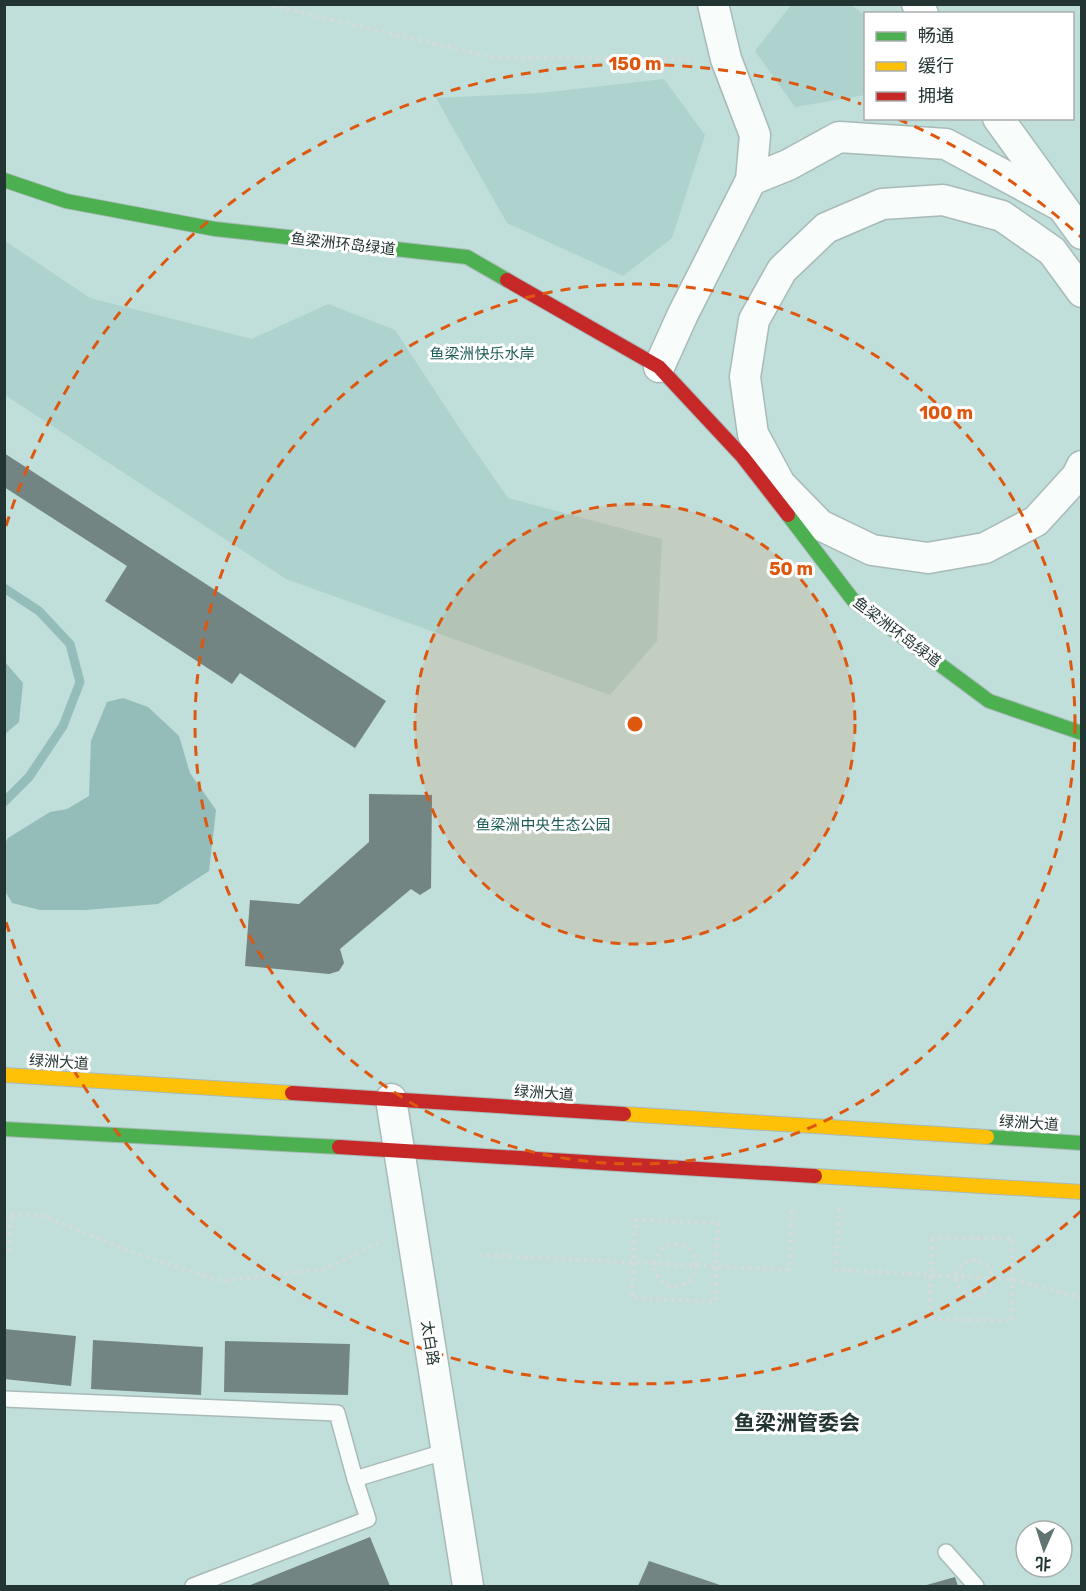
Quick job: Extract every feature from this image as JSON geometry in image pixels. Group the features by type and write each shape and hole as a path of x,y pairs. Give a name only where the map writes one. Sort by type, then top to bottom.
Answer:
{"main road":[{"name":"鱼梁洲环岛绿道","path":"4,180 66,201 215,229 467,257 659,367 742,456 853,600 989,701 1082,733"},
{"name":"绿洲大道","path":"4,1075 1082,1143"},
{"path":"4,1129 1082,1191"}],"street":[{"path":"659,367 683,314 751,180 755,135 726,59 713,4"},
{"path":"999,120 1082,234"},
{"path":"751,180 788,165 839,137 946,144 1061,206"},
{"path":"1082,292 1052,251 1002,216 943,200 882,204 826,228 782,270 754,320 745,377 753,434 780,484 820,525 872,550 928,558 985,548 1036,521 1077,476 1082,466"},
{"name":"太白路","path":"391,1100 468,1587"}],"lane":[{"path":"4,1399 337,1413 368,1519 193,1587"},
{"path":"355,1479 447,1451"},
{"path":"946,1552 976,1587"}],"path":[{"path":"265,4 496,58 726,59"},
{"path":"479,1255 789,1270 794,1175"},
{"path":"841,1178 836,1270 1012,1279 1082,1298"},
{"path":"4,1214 43,1216 134,1253 223,1281 325,1269 412,1227"},
{"path":"4,1253 9,1253 11,1214"},
{"path":"635,1220 718,1223 716,1267 715,1302 632,1298 635,1220"},
{"path":"932,1237 1013,1239 1012,1279 1011,1321 929,1319 932,1237"},
{"path":"672,1244 692,1252 696,1266 691,1278 680,1285 673,1286 667,1285 657,1276 654,1263 659,1250 672,1244"},
{"path":"978,1260 988,1267 992,1278 992,1284 984,1293 973,1297 958,1288 956,1276 961,1265 978,1260"}],"green space":[{"name":"鱼梁洲中央生态公园","path":"4,5 1081,5 1081,1586 5,1586"}],"shaded area":[{"path":"792,4 850,5 864,14 864,95 795,107 755,51"},
{"path":"664,79 705,135 672,238 623,276 507,223 436,98 541,93"},
{"path":"5,241 90,298 252,339 328,304 395,330 508,498 662,539 657,641 610,695 286,579 5,395"},
{"path":"5,662 23,683 19,722 5,734"},
{"path":"123,698 148,707 179,736 190,773 216,810 209,871 158,904 85,910 40,910 12,903 5,891 5,843 8,838 50,812 67,809 89,796 91,741 107,702"}],"building":[{"path":"4,453 386,701 355,748 240,673 232,684 105,601 127,566 4,487"},
{"path":"369,794 432,795 431,888 420,895 411,889 340,949 344,963 339,971 329,974 245,966 250,900 299,904 369,842"},
{"path":"4,1329 76,1336 71,1386 4,1379"},
{"path":"93,1340 203,1347 201,1395 91,1389"},
{"path":"225,1341 350,1344 348,1395 224,1392"},
{"path":"370,1537 390,1586 248,1586"},
{"path":"649,1561 723,1586 638,1586"},
{"path":"955,1577 958,1586 923,1586"}],"waterway":[{"path":"4,588 39,611 70,644 80,682 63,726 29,777 4,802"}],"traffic: fast":[{"path":"4,180 66,201 215,229 467,257 507,280"},
{"path":"788,515 853,600 989,701 1082,733"},
{"path":"4,1129 339,1147"},
{"path":"987,1137 1082,1143"}],"traffic: slow":[{"path":"4,1075 292,1093"},
{"path":"624,1114 987,1137"},
{"path":"815,1176 1082,1192"}],"traffic: jam":[{"path":"507,280 659,367 742,456 788,515"},
{"path":"292,1093 624,1114"},
{"path":"339,1147 815,1176"}],"district":[{"name":"鱼梁洲管委会","path":"797,1422"}],"park label":[{"name":"鱼梁洲快乐水岸","path":"482,354"}]}
